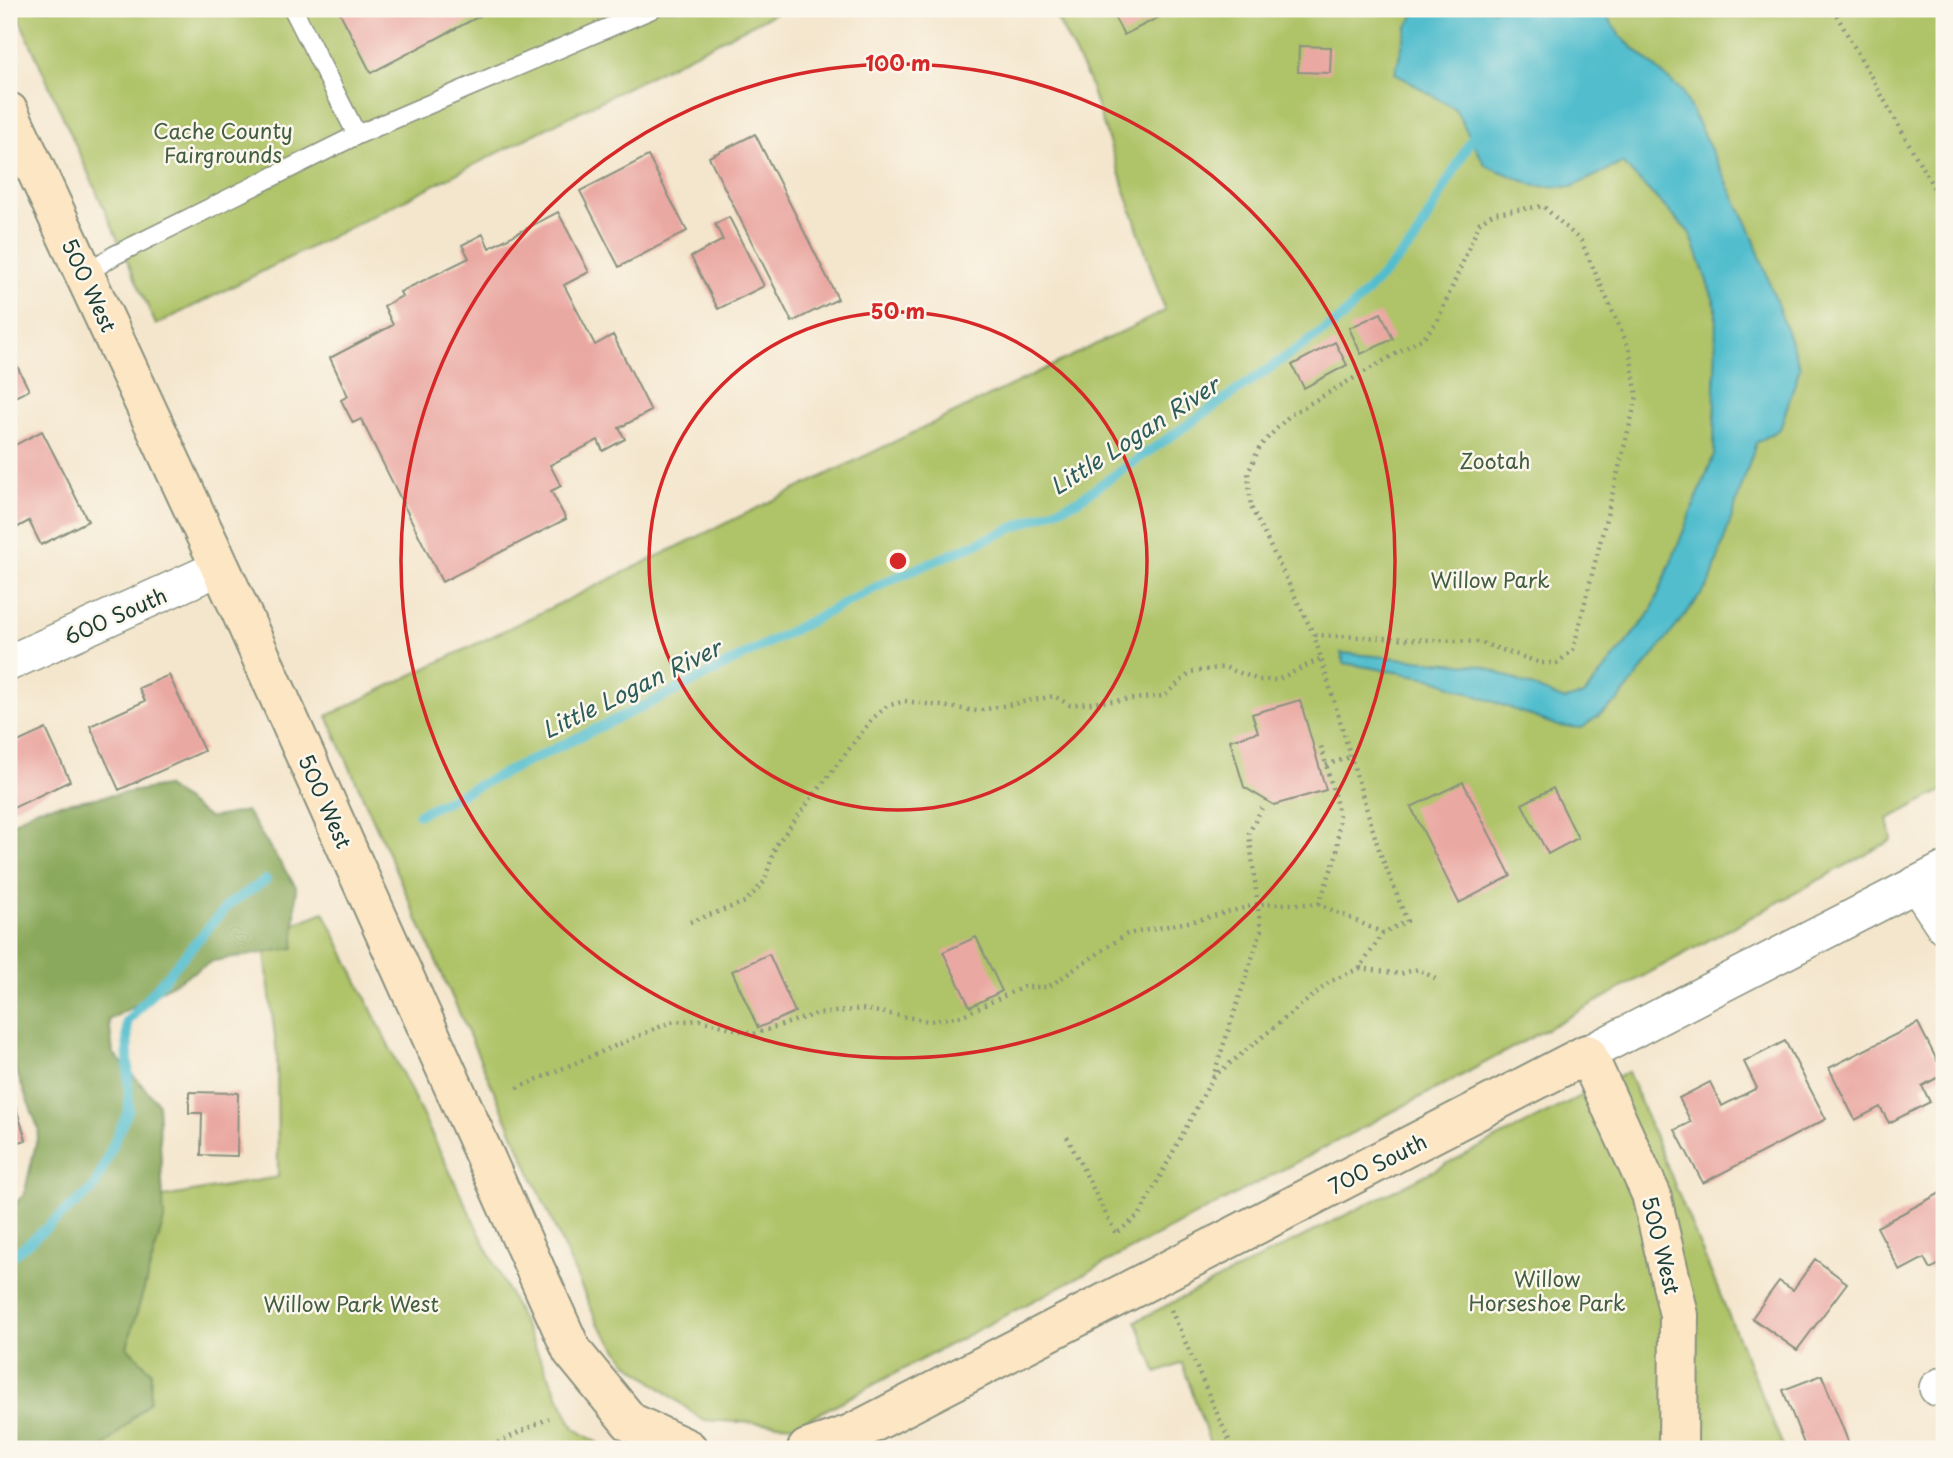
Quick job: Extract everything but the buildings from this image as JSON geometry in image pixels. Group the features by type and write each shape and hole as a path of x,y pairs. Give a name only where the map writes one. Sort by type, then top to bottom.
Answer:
{"street":[{"name":"500 West","path":"9,112 220,567 572,1351 630,1422 688,1449"},
{"name":"600 South","path":"9,663 220,567"},
{"path":"1930,877 1944,926"},
{"name":"700 South","path":"807,1449 851,1434 1930,877"},
{"name":"500 West","path":"1587,1054 1651,1194 1679,1315 1678,1449"}],"lane":[{"path":"293,9 357,135"},
{"path":"84,274 115,255 357,135 652,9"}],"path":[{"path":"1833,9 1944,206"},
{"path":"1213,1077 1331,981 1360,968 1383,933 1407,921 1379,849 1314,635 1251,507 1248,473 1260,446 1290,415 1423,338 1437,322 1480,222 1494,213 1543,206 1581,242 1629,348 1637,396 1573,650 1557,663 1541,663 1479,642 1314,635"},
{"path":"690,922 745,902 764,882 776,845 872,719 887,706 905,701 977,711 1054,696 1070,705 1164,696 1191,672 1224,667 1259,680 1277,680 1320,659"},
{"path":"1319,904 1337,853 1339,813 1320,741"},
{"path":"1326,765 1350,757"},
{"path":"1067,1137 1116,1234 1140,1214 1213,1077 1261,931 1249,833 1262,807"},
{"path":"517,1088 671,1022 700,1020 754,1034 816,1014 862,1009 929,1021 961,1016 1023,986 1048,988 1127,934 1259,904 1319,904 1383,933"},
{"path":"1360,968 1400,974 1418,969 1438,980"},
{"path":"1171,1310 1233,1449"},
{"path":"485,1449 549,1418"}],"green space":[{"name":"Cache County Fairgrounds","path":"15,9 783,9 156,325"},
{"name":"Willow Park","path":"1052,9 1944,9 1944,790 1888,819 1892,840 1468,1072 797,1425 702,1420 628,1363 597,1322 327,716 1165,311 1088,79"},
{"path":"165,786 209,818 246,811 296,887 294,948 213,961 109,1020 113,1053 158,1103 164,1220 127,1347 151,1371 150,1401 102,1449 9,1449 9,1209 24,1195 39,1130 9,1053 9,825 37,808"},
{"name":"Willow Park West","path":"324,912 574,1428 607,1449 9,1449 9,1345 135,1202 278,1177 277,1054 263,937"},
{"name":"Willow Horseshoe Park","path":"1628,1072 1784,1449 1212,1449 1182,1363 1157,1373 1136,1321"}],"water":[{"path":"1418,9 1602,9 1621,37 1682,91 1750,229 1800,367 1780,429 1756,443 1710,583 1618,701 1582,728 1558,726 1430,678 1344,663 1341,653 1482,666 1565,700 1584,695 1651,612 1714,455 1716,307 1690,233 1622,163 1572,187 1536,186 1485,165 1455,109 1395,73 1407,27"}],"waterway":[{"name":"Little Logan River","path":"419,814 681,688 890,580 1077,501 1341,319 1414,242 1476,131"},
{"name":"Little Logan River","path":"9,1259 94,1188 129,1109 127,1022 229,904 266,880"}],"park label":[{"name":"Zootah","path":"1495,460"}]}
